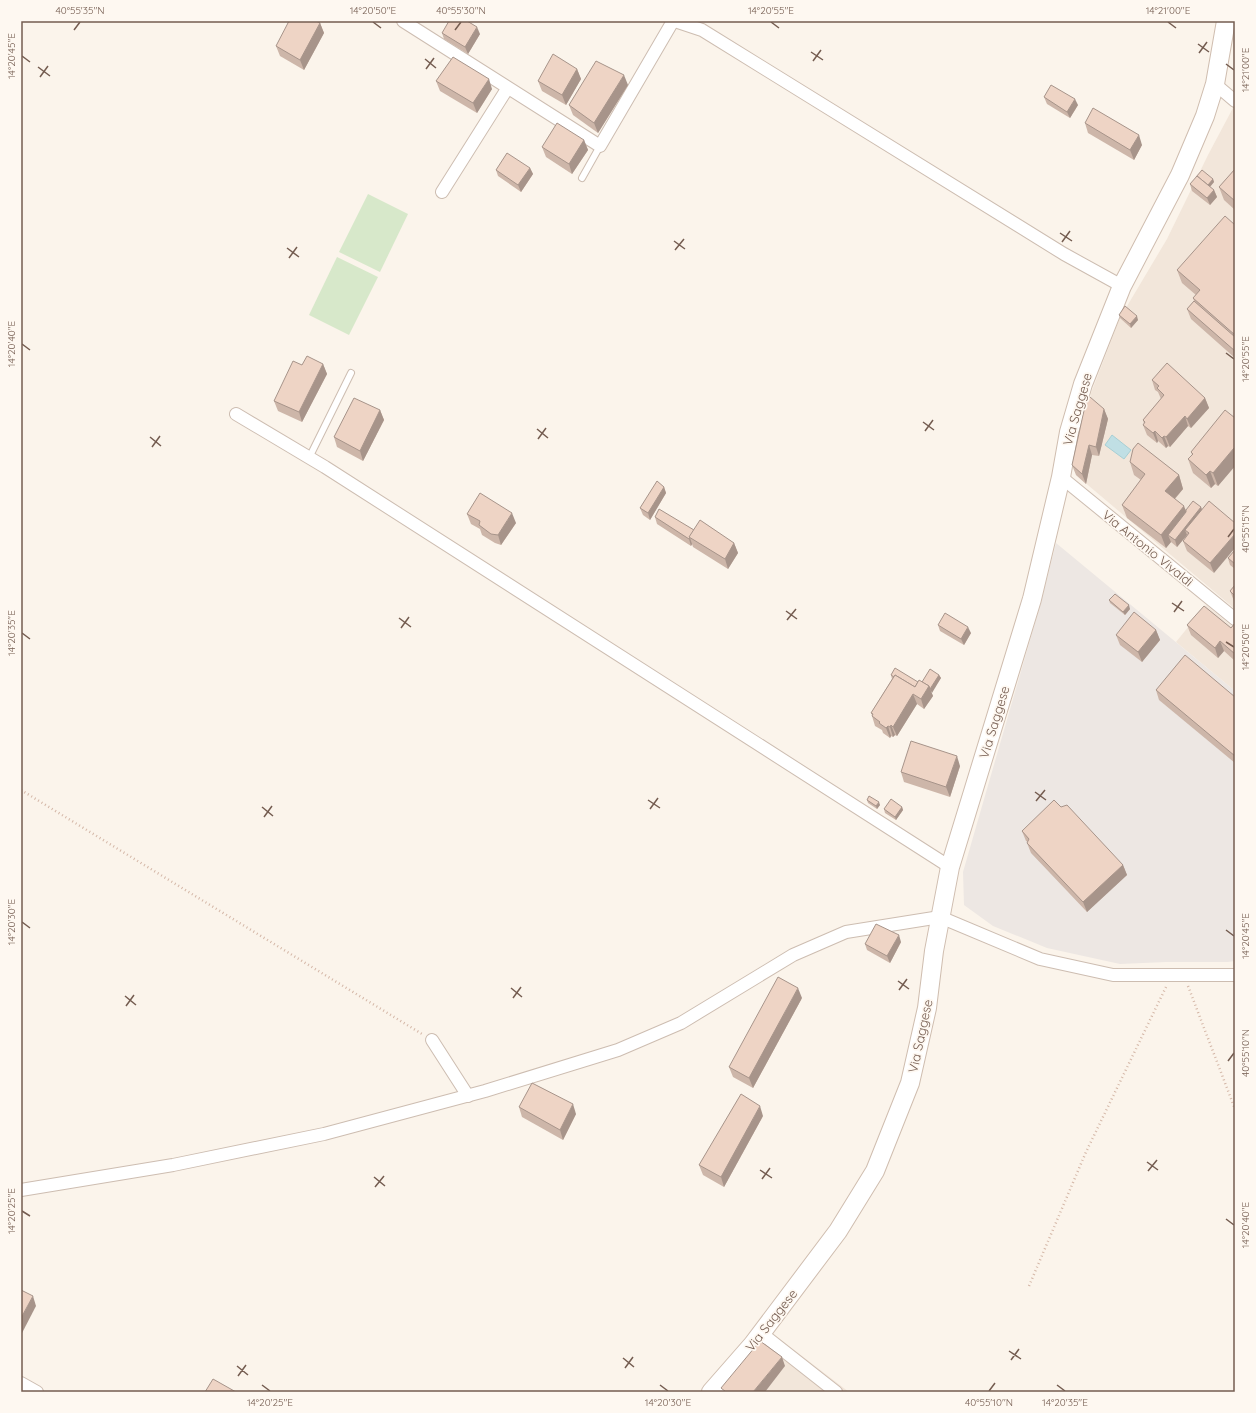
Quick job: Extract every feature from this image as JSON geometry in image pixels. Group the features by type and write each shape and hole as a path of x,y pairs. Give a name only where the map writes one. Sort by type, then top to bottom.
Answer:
{"main road":[{"name":"Via Saggese","path":"711,1392 761,1334 838,1231 875,1171 910,1083 927,1008 934,951 950,867 1032,599 1061,477 1069,432 1083,384 1122,286 1180,175 1205,116 1215,84 1226,21"}],"street":[{"path":"402,21 507,89 600,146 674,21 702,30 1057,250 1122,286"},
{"path":"1215,84 1235,100"},
{"path":"442,192 507,89"},
{"path":"236,414 309,458 950,867"},
{"name":"Via Antonio Vivaldi","path":"1061,477 1235,619"},
{"path":"21,1190 173,1165 324,1134 468,1096 618,1050 681,1023 793,955 846,932 940,917 1040,959 1113,975 1235,975"},
{"path":"432,1040 468,1096"},
{"path":"761,1334 836,1392"},
{"path":"21,1383 37,1392"}],"lane":[{"path":"582,178 600,146"},
{"path":"309,458 351,373"}],"path":[{"path":"21,790 432,1040"},
{"path":"1029,1286 1086,1152 1166,990 1169,975"},
{"path":"1183,975 1235,1109"}],"shaded area":[{"path":"1234,106 1235,609 1076,475 1090,407 1091,393 1120,318 1167,239"},
{"path":"1056,543 1235,691 1235,961 1120,964 1047,948 993,926 964,905 963,872 1041,602"},
{"path":"1206,605 1235,629 1235,691 1176,642"},
{"path":"772,1333 849,1392 721,1392"}],"green space":[{"path":"368,194 408,214 380,272 339,252"},
{"path":"337,257 378,277 349,335 309,315"}],"water":[{"path":"1112,435 1131,450 1124,459 1105,445"}],"building":[{"path":"289,21 316,21 320,23 300,60 276,46"},
{"path":"449,21 467,21 477,27 465,47 442,33"},
{"path":"553,54 577,69 562,95 538,81"},
{"path":"453,57 489,79 473,103 436,81"},
{"path":"596,61 624,75 594,123 569,105"},
{"path":"1051,85 1075,99 1067,112 1044,97"},
{"path":"1093,108 1139,135 1130,150 1085,123"},
{"path":"557,123 584,140 569,164 542,147"},
{"path":"507,153 530,168 518,185 496,170"},
{"path":"1235,169 1235,201 1219,187"},
{"path":"1202,170 1213,179 1208,185 1197,176 1196,177"},
{"path":"1197,176 1214,190 1207,198 1190,184"},
{"path":"1225,216 1235,225 1235,335 1193,298 1200,290 1177,270"},
{"path":"1194,301 1235,337 1235,351 1187,309"},
{"path":"1125,306 1137,316 1130,324 1119,315"},
{"path":"307,356 323,364 299,412 274,401 293,361 302,365"},
{"path":"1167,363 1205,398 1187,419 1185,416 1166,437 1164,436 1162,438 1155,431 1153,433 1143,425 1145,422 1143,420 1164,395 1157,388 1159,386 1152,380"},
{"path":"1087,397 1090,397 1104,409 1096,447 1089,445 1082,474 1072,465"},
{"path":"354,398 380,410 360,451 334,437"},
{"path":"1225,410 1235,418 1235,449 1234,448 1213,473 1210,471 1206,475 1188,459 1193,454 1191,452"},
{"path":"1138,443 1179,475 1165,491 1184,506 1161,535 1122,505 1145,474 1130,462 1133,449"},
{"path":"657,481 664,487 648,513 640,508"},
{"path":"480,493 512,513 498,535 491,534 479,525 480,521 467,514"},
{"path":"1193,501 1201,507 1175,540 1168,535"},
{"path":"1209,501 1235,523 1235,534 1210,563 1183,541 1189,533 1185,530"},
{"path":"659,509 694,530 689,539 655,517"},
{"path":"700,520 734,543 725,559 689,537"},
{"path":"1235,550 1235,564 1228,558"},
{"path":"1235,585 1235,596 1230,591"},
{"path":"1115,594 1129,605 1123,612 1109,600"},
{"path":"1204,606 1231,628 1235,623 1235,654 1220,641 1215,648 1187,625"},
{"path":"1134,612 1156,630 1138,652 1116,635"},
{"path":"945,613 968,627 961,639 938,625"},
{"path":"1185,655 1235,697 1235,756 1156,690"},
{"path":"895,668 918,682 915,687 895,675 894,677 891,675"},
{"path":"930,669 939,675 930,689 929,686 922,682"},
{"path":"895,675 915,687 919,680 929,686 921,699 913,694 893,727 891,725 890,727 888,726 886,728 872,716 873,714 871,713"},
{"path":"911,741 957,756 946,787 901,772"},
{"path":"869,796 879,802 876,806 867,800"},
{"path":"891,799 902,807 895,817 884,809"},
{"path":"1054,800 1061,807 1067,805 1123,865 1083,902 1027,843 1029,839 1022,831"},
{"path":"876,924 899,935 887,956 865,944"},
{"path":"778,977 798,988 749,1078 729,1067"},
{"path":"532,1083 573,1104 560,1130 519,1107"},
{"path":"741,1094 760,1106 721,1177 699,1165"},
{"path":"21,1290 33,1296 21,1318"},
{"path":"760,1341 782,1357 753,1392 726,1392 721,1388"},
{"path":"213,1379 236,1392 205,1392"}]}
